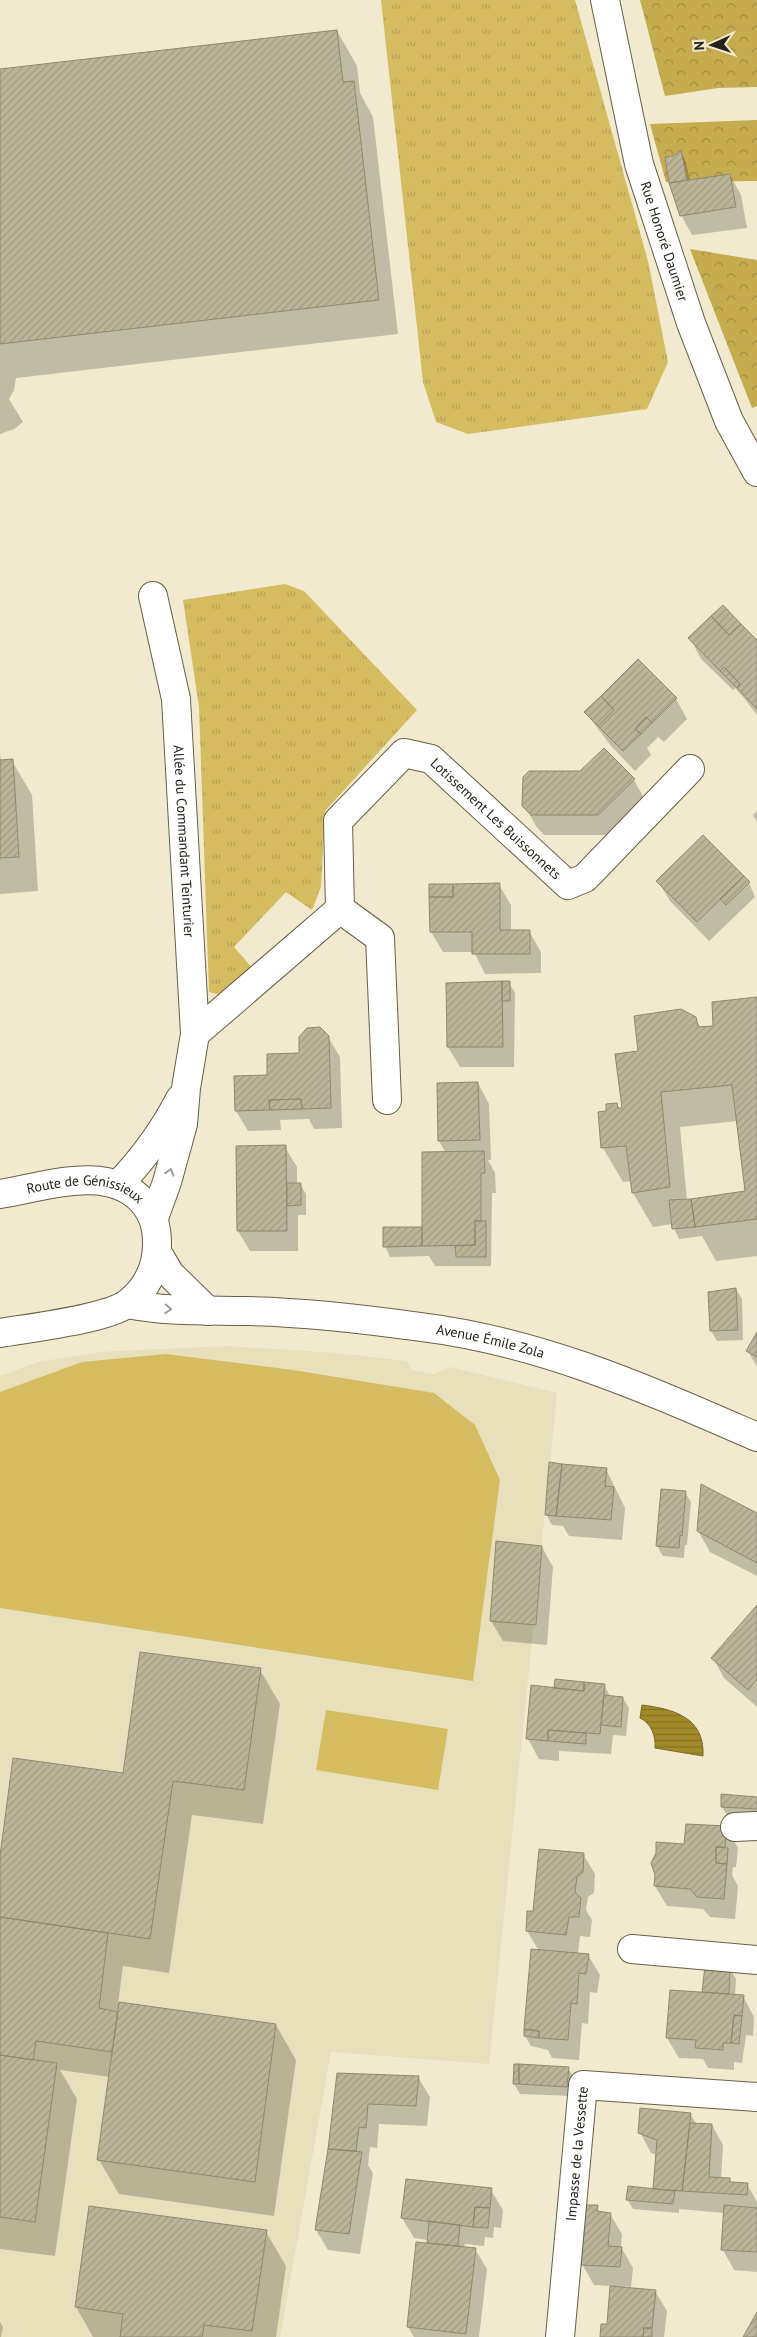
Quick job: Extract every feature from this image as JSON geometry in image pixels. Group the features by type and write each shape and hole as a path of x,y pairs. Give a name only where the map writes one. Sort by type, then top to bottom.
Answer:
{"street":[{"name":"Rue Honoré Daumier","path":"605,0 639,164 691,323 729,422 757,472"},
{"name":"Allée du Commandant Teinturier","path":"153,596 176,699 194,1034 183,1124 167,1182 154,1218"},
{"name":"Lotissement Les Buissonnets","path":"340,909 338,821 404,753 431,759 568,885 586,878 690,769"},
{"path":"194,1034 340,909 380,938 387,1100"},
{"name":"Allée du Commandant Teinturier","path":"119,1184 134,1168 169,1120 186,1088"},
{"name":"Route de Génissieux","path":"0,1194 87,1180 104,1180 119,1184 134,1192 154,1218 157,1230 157,1252 154,1270 128,1304"},
{"name":"Route de Génissieux","path":"157,1252 170,1274 208,1311"},
{"path":"0,1333 92,1316 128,1304 144,1307 208,1311"},
{"name":"Avenue Émile Zola","path":"208,1311 288,1313 423,1327 518,1344 619,1378 757,1436"},
{"path":"632,1949 757,1960"},
{"name":"Impasse de la Vessette","path":"560,2337 583,2085 757,2097"}],"shaded area":[{"path":"226,1346 337,1353 407,1361 412,1370 434,1374 450,1367 557,1393 489,2064 331,2052 280,2337 0,2337 0,1376 38,1362 99,1352"},
{"path":"642,1705 665,1709 685,1717 699,1732 703,1756 655,1748 652,1730 640,1718"}],"green space":[{"path":"381,0 575,0 648,261 668,362 647,409 468,434 436,422 423,382"},
{"path":"640,0 757,0 757,87 718,88 665,96"},
{"path":"757,120 757,181 666,182 650,124"},
{"path":"690,249 757,260 757,406 752,408"},
{"path":"285,584 304,591 417,710 325,811 321,887 312,910 286,892 234,947 254,970 224,996 209,992 199,707 183,600"},
{"path":"166,1354 293,1370 434,1393 475,1425 500,1480 473,1681 0,1608 0,1392 82,1362"},
{"path":"326,1710 448,1729 438,1790 316,1770"}],"building":[{"path":"337,30 343,82 354,81 379,300 0,344 0,69"},
{"path":"681,150 687,180 669,183 665,157 673,156"},
{"path":"730,174 736,207 680,216 669,183"},
{"path":"723,605 741,624 729,635 711,616"},
{"path":"711,616 729,635 741,624 757,640 757,709 737,688 740,684 724,667 720,671 688,638"},
{"path":"638,659 677,698 652,723 646,717 635,729 641,734 623,751 598,726 614,710 601,696"},
{"path":"724,667 740,684 737,688 720,671"},
{"path":"601,696 614,710 598,726 584,712"},
{"path":"646,717 652,723 641,734 635,729"},
{"path":"604,748 635,779 598,815 531,815 522,806 523,777 529,771 580,771"},
{"path":"13,759 19,857 0,858 0,760"},
{"path":"703,835 744,876 697,922 656,881"},
{"path":"744,876 750,882 726,905 720,899"},
{"path":"500,883 500,930 530,930 530,954 472,954 472,932 430,932 429,897 453,897 453,884"},
{"path":"429,884 453,884 453,897 429,897"},
{"path":"502,981 503,1047 447,1047 446,983"},
{"path":"502,981 510,981 510,1001 502,1001"},
{"path":"757,997 757,1219 695,1227 691,1199 745,1191 732,1085 661,1092 670,1187 632,1193 626,1146 601,1148 598,1112 606,1111 606,1104 617,1103 618,1108 622,1108 615,1054 638,1051 634,1016 681,1009 696,1017 698,1027 713,1026 712,1002"},
{"path":"320,1027 329,1036 331,1108 302,1109 301,1099 269,1100 270,1110 235,1111 234,1076 267,1075 267,1054 299,1053 299,1037 307,1028"},
{"path":"478,1082 480,1140 438,1141 437,1083"},
{"path":"301,1099 302,1109 270,1110 269,1100"},
{"path":"286,1145 287,1231 237,1231 236,1146"},
{"path":"484,1151 485,1173 481,1173 481,1221 475,1221 475,1245 422,1246 422,1152"},
{"path":"287,1183 301,1183 301,1205 287,1206"},
{"path":"691,1199 695,1227 672,1229 669,1200"},
{"path":"475,1221 486,1221 486,1257 456,1257 455,1246 475,1245"},
{"path":"383,1227 422,1227 422,1246 383,1247"},
{"path":"736,1288 738,1330 710,1331 708,1292"},
{"path":"757,1332 757,1357 746,1351"},
{"path":"549,1462 562,1464 556,1516 545,1515"},
{"path":"562,1464 607,1468 605,1486 614,1487 611,1520 556,1516"},
{"path":"701,1484 757,1513 757,1563 697,1531"},
{"path":"661,1489 686,1491 682,1536 680,1535 679,1548 656,1546"},
{"path":"496,1541 542,1546 536,1625 490,1621"},
{"path":"757,1605 757,1679 748,1690 711,1658"},
{"path":"140,1652 261,1668 244,1790 173,1781 150,1939 0,1917 0,1856 13,1758 123,1773"},
{"path":"555,1679 584,1682 584,1691 554,1688"},
{"path":"584,1682 605,1684 600,1734 548,1730 548,1741 526,1739 531,1685 584,1691"},
{"path":"604,1695 623,1697 621,1727 601,1725"},
{"path":"548,1730 586,1733 586,1744 548,1741"},
{"path":"721,1794 757,1797 757,1809 721,1807"},
{"path":"686,1824 727,1826 725,1847 716,1847 716,1863 727,1864 724,1899 697,1897 690,1889 654,1886 655,1875 651,1863 656,1853 656,1842 684,1844"},
{"path":"716,1847 728,1848 727,1864 716,1863"},
{"path":"539,1849 584,1853 583,1872 577,1877 575,1892 581,1898 579,1917 569,1917 566,1935 526,1931 527,1911 533,1911"},
{"path":"0,1917 108,1933 99,2008 118,2012 112,2052 36,2041 33,2060 0,2055"},
{"path":"531,1949 589,1954 586,1974 579,1973 577,2004 571,2003 568,2040 539,2038 539,2031 524,2029"},
{"path":"705,1966 730,1968 729,1994 702,1992"},
{"path":"670,1990 744,1995 742,2016 734,2015 731,2043 723,2043 723,2050 695,2048 696,2040 666,2038"},
{"path":"119,2002 276,2024 255,2182 97,2160"},
{"path":"734,2015 742,2016 739,2044 731,2043"},
{"path":"524,2029 539,2031 539,2038 524,2036"},
{"path":"0,2055 57,2063 35,2222 0,2217"},
{"path":"514,2064 519,2064 519,2084 513,2084"},
{"path":"519,2064 569,2067 567,2087 519,2084"},
{"path":"337,2073 419,2076 416,2106 368,2104 366,2128 359,2127 356,2151 328,2149"},
{"path":"640,2108 691,2113 682,2191 653,2189 657,2140 638,2133"},
{"path":"690,2123 712,2124 709,2177 730,2178 730,2182 748,2183 747,2195 682,2191"},
{"path":"328,2149 362,2152 349,2234 315,2230"},
{"path":"406,2179 492,2188 490,2208 475,2207 473,2227 401,2218"},
{"path":"628,2186 675,2191 673,2204 626,2200"},
{"path":"585,2205 598,2205 597,2211 611,2213 608,2246 622,2247 620,2267 581,2265"},
{"path":"724,2205 757,2208 757,2252 721,2250"},
{"path":"89,2206 267,2230 252,2331 204,2325 202,2337 120,2337 123,2314 75,2307"},
{"path":"475,2207 490,2208 488,2228 473,2227"},
{"path":"429,2221 460,2225 458,2246 427,2243"},
{"path":"416,2242 476,2248 466,2334 407,2327"},
{"path":"610,2286 656,2290 652,2328 644,2328 643,2337 600,2337 601,2324 607,2324"},
{"path":"757,2312 757,2337 743,2337"},
{"path":"644,2328 652,2328 652,2337 643,2337"}]}
